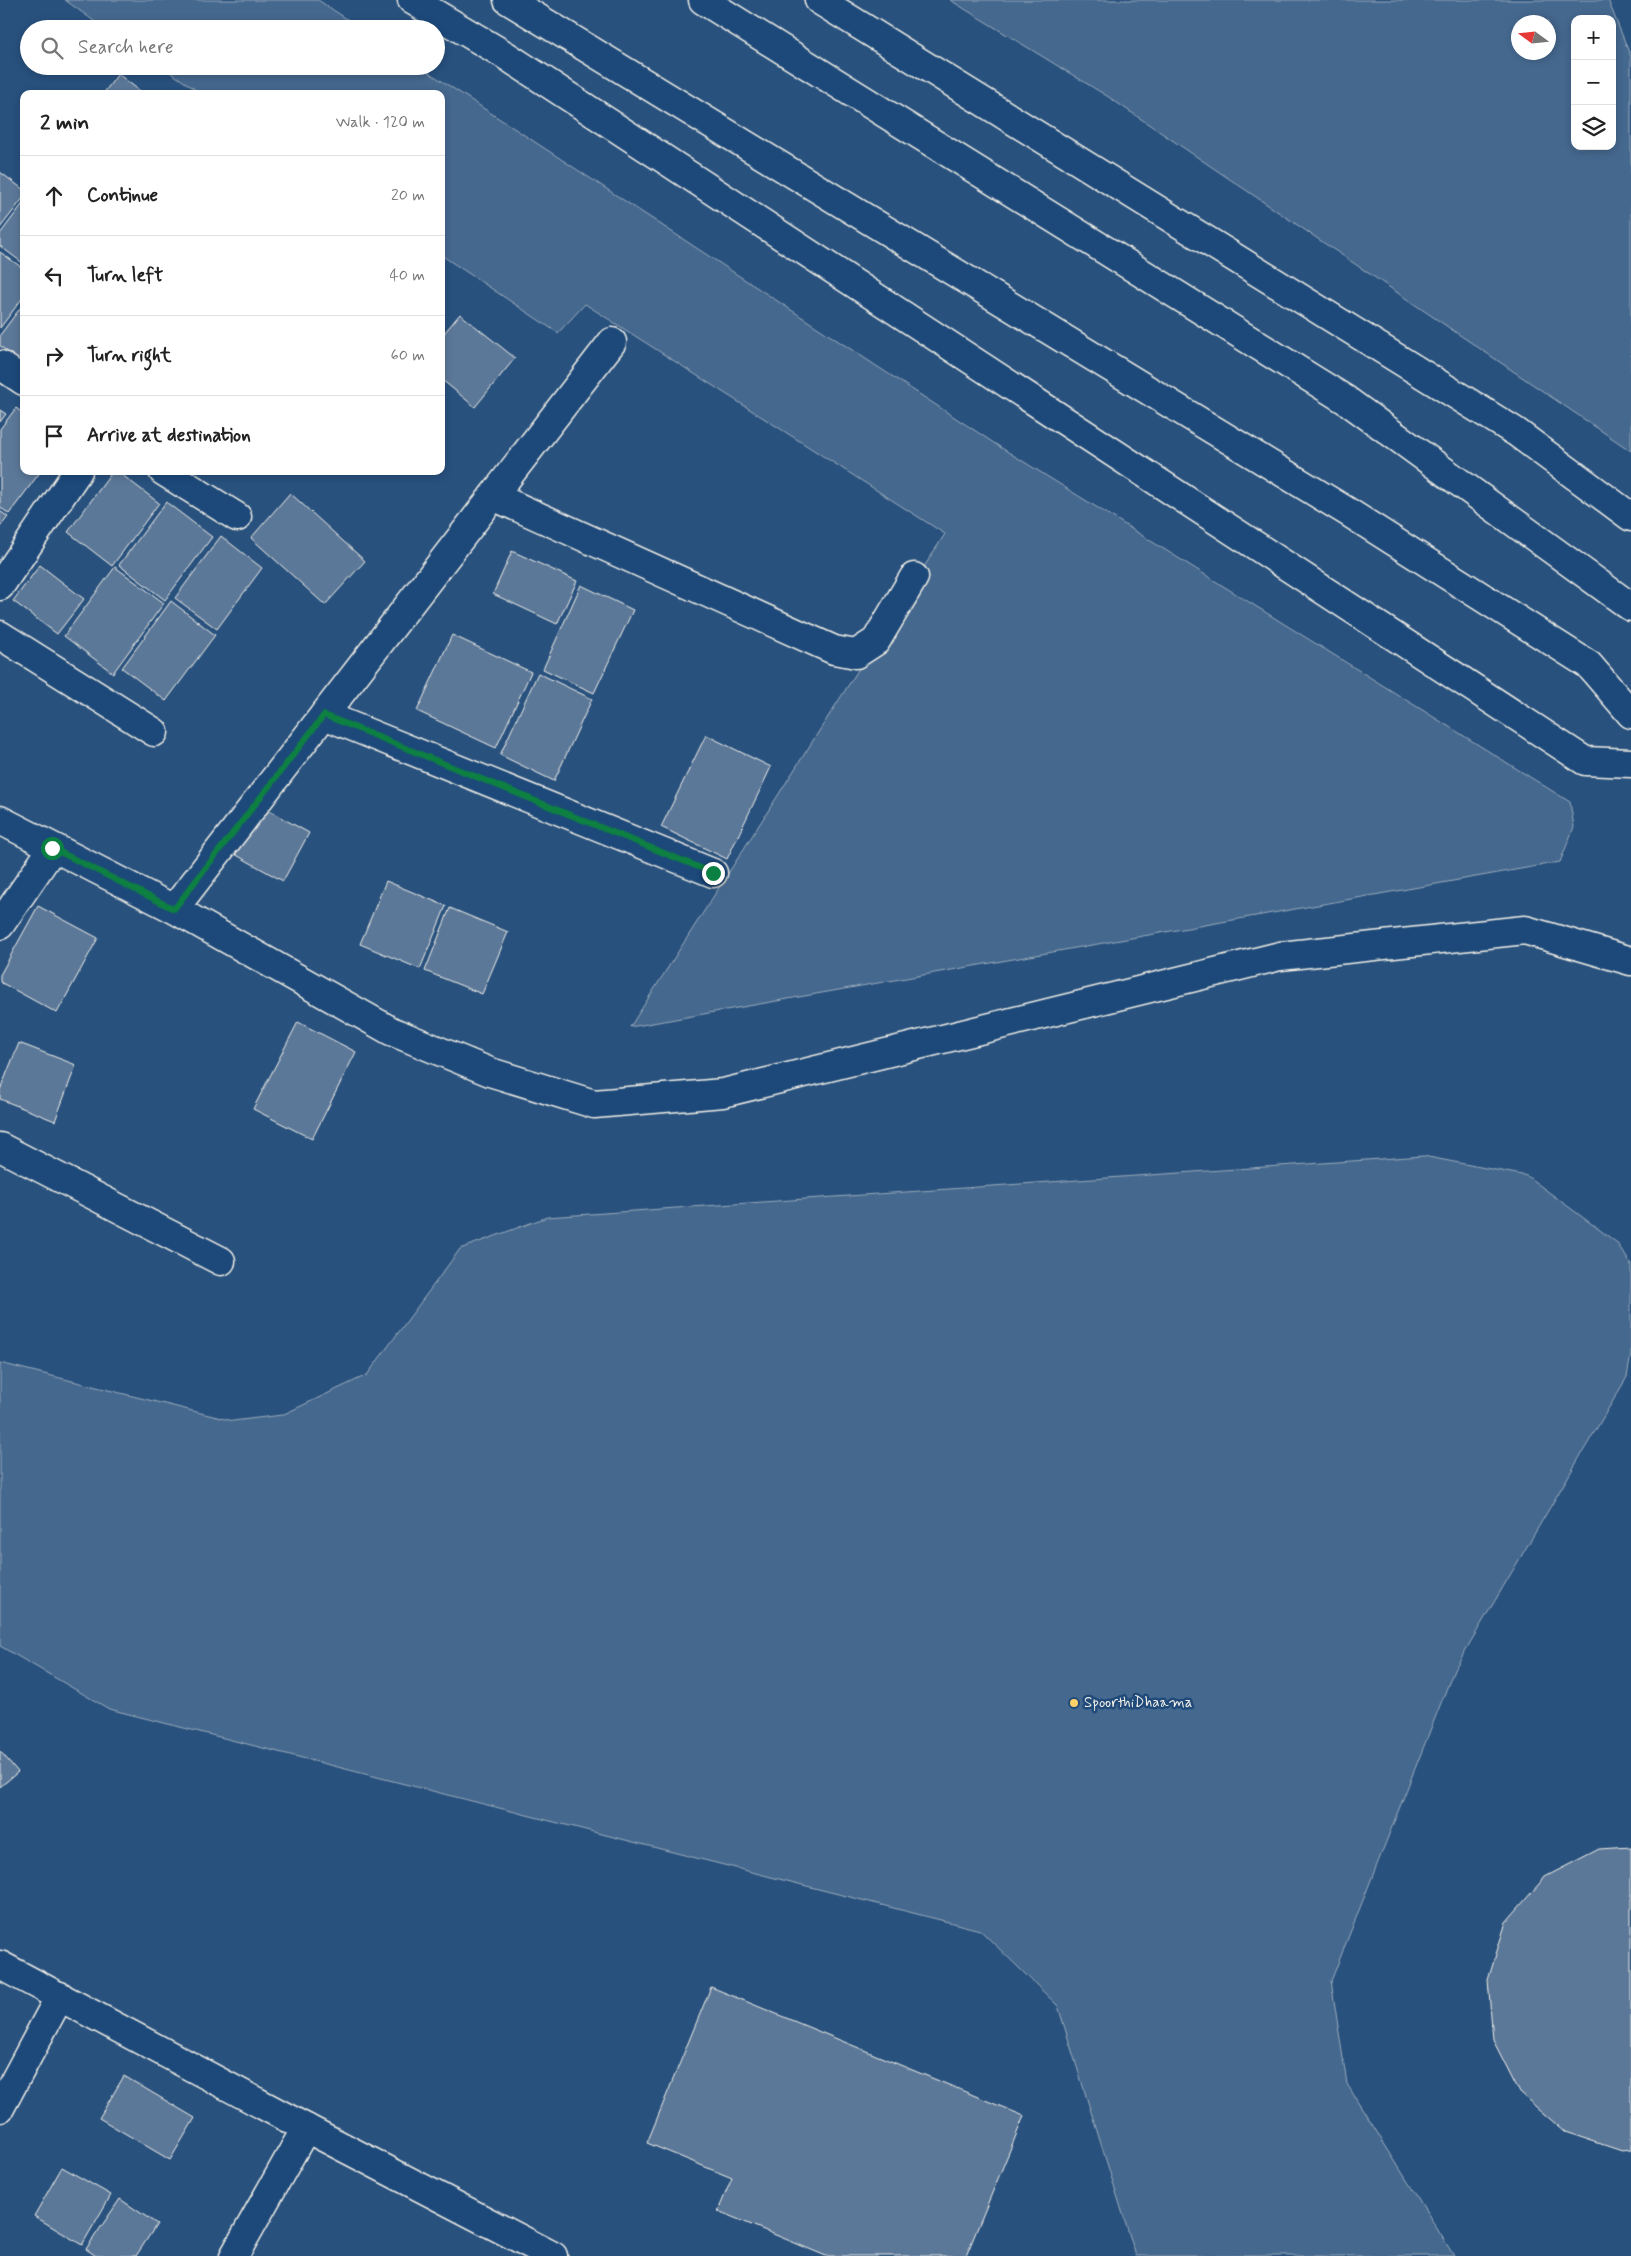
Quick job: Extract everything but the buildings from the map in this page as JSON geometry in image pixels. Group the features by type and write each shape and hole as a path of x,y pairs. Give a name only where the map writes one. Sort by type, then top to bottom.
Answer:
{"street":[{"path":"412,0 522,66 1584,761 1631,763"},
{"path":"508,0 1340,506 1589,665 1631,714"},
{"path":"703,0 1346,400 1631,607"},
{"path":"819,0 1516,432 1631,517"},
{"path":"174,909 612,342"},
{"path":"0,365 20,378"},
{"path":"0,586 75,475"},
{"path":"169,475 237,517"},
{"path":"493,496 834,650 856,654 876,641 914,577"},
{"path":"0,635 154,732"},
{"path":"324,715 713,873"},
{"path":"0,820 174,909 391,1032 490,1072 594,1104 723,1093 1280,956 1525,930 1631,961"},
{"path":"0,925 52,848"},
{"path":"0,1147 221,1261"},
{"path":"0,1965 306,2128 554,2256"},
{"path":"0,2108 60,1996"},
{"path":"234,2256 306,2128"}],"shaded area":[{"path":"65,0 318,0 348,20 93,20"},
{"path":"950,0 1608,0 1614,15 1571,15 1571,150 1616,150 1616,20 1631,57 1631,451 1107,96"},
{"path":"174,75 433,75 1000,447 1570,802 1574,827 1560,862 630,1027 945,534 585,304 558,333 445,258 445,90 196,90"},
{"path":"1423,1156 1527,1176 1616,1242 1631,1264 1631,1354 1627,1377 1454,1670 1331,1981 1347,2084 1454,2256 1136,2256 1058,2006 980,1930 109,1709 0,1646 0,1363 233,1421 282,1415 367,1375 460,1249 547,1217"}],"place":[{"name":"SpoorthiDhaama","path":"1074,1703"}],"route":[{"path":"52,848 174,909 324,715 713,873"}]}
